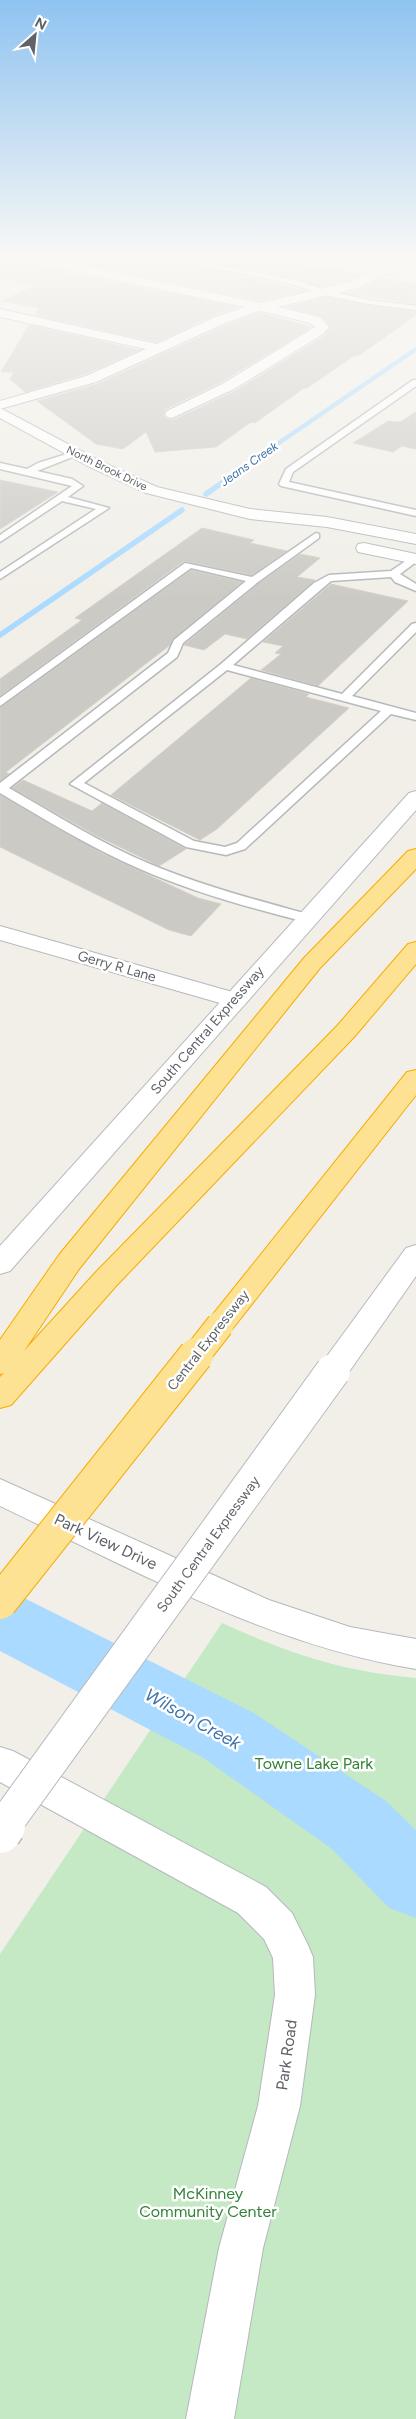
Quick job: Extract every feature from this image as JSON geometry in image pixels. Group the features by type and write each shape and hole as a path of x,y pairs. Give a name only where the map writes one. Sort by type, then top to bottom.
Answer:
{"highway":[{"path":"0,1363 69,1262 312,963 416,856"},
{"path":"0,1398 106,1279 346,1031 416,949"},
{"name":"Central Expressway","path":"0,1602 416,1078"}],"street":[{"path":"0,404 91,380 104,374"},
{"path":"172,414 229,386 248,374"},
{"name":"North Brook Drive","path":"0,412 76,454 129,481 152,490 250,514 316,536 415,558"},
{"name":"North Brook Drive","path":"250,514 327,522 416,540"},
{"name":"South Central Expressway","path":"0,1264 306,918 416,797"},
{"name":"Gerry R Lane","path":"0,933 234,1000"},
{"name":"South Central Expressway","path":"0,1832 416,1255"},
{"name":"Park View Drive","path":"0,1492 294,1626 344,1640 416,1654"},
{"name":"Park Road","path":"0,1763 252,1900 278,1926 293,1956 295,1995 279,2106 241,2248 210,2419"}],"lane":[{"path":"416,382 289,471 284,484 416,514"},
{"path":"29,472 41,465 76,454"},
{"path":"0,466 69,481 78,486 0,539"},
{"path":"0,576 104,508 62,498"},
{"path":"306,918 209,890 144,866 53,819 1,788 173,656 178,642 254,580 316,536"},
{"path":"389,710 241,846 226,851 190,844 76,784 225,666 318,585 329,578 394,574 415,558"},
{"path":"0,703 189,566 254,580"},
{"path":"394,574 399,580 416,588"},
{"path":"344,698 416,626"},
{"path":"225,666 416,717"}],"green space":[{"name":"McKinney Community Center","path":"222,1623 272,1644 324,1662 388,1675 416,1678 416,2419 0,2419 0,1954"}],"building":[{"path":"13,374 85,374 25,392 10,379"},
{"path":"119,374 235,374 166,409 163,415 167,419 173,420 235,391 263,374 328,374 307,388 304,388 255,423 251,422 216,447 155,452 146,432 123,449 96,444 37,401 97,384"},
{"path":"416,412 416,449 402,446 393,452 353,443 388,421 400,422"},
{"path":"0,480 58,492 0,529"},
{"path":"202,528 254,540 250,543 287,551 252,575 184,561 0,696 0,679 82,620 75,618"},
{"path":"300,554 320,558 297,577 315,580 247,639 225,634 204,650 184,645 259,583"},
{"path":"191,570 242,582 173,639 170,645 6,772 9,774 0,781 0,708"},
{"path":"331,584 408,601 318,686 261,670 281,654 275,653 283,646 263,642"},
{"path":"251,678 309,694 306,697 349,708 217,829 200,840 111,795"},
{"path":"23,780 92,811 102,803 186,849 159,866 97,836 12,788"},
{"path":"0,795 103,854 198,898 221,904 191,936 169,930 0,847"}],"waterway":[{"name":"Jeans Creek","path":"270,449 380,374"},
{"name":"Jeans Creek","path":"206,494 272,448"},
{"name":"Jeans Creek","path":"0,635 182,510"},
{"name":"Wilson Creek","path":"0,1618 228,1735 359,1825 416,1882"}],"park label":[{"name":"Towne Lake Park","path":"314,1763"}]}
